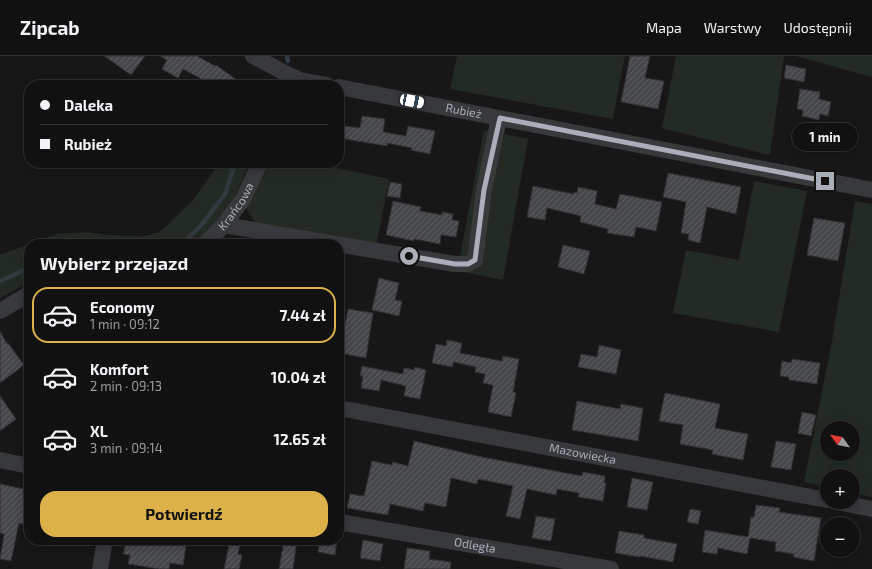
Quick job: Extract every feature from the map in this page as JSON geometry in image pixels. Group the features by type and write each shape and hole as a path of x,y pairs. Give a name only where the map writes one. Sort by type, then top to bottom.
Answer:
{"street":[{"path":"253,56 295,80"},
{"name":"Rubież","path":"344,88 872,190"},
{"path":"344,245 455,264 468,264 475,260 484,190 500,118"},
{"name":"Krańcowa","path":"210,239 224,225 243,199 258,168"},
{"path":"224,225 307,239"},
{"path":"0,311 24,297"},
{"name":"Mazowiecka","path":"344,409 820,499"},
{"path":"0,460 24,465"},
{"path":"860,507 872,509"},
{"name":"Odległa","path":"344,523 611,569"},
{"path":"100,569 104,545"}],"shaded area":[{"path":"457,56 625,56 613,119 450,89"},
{"path":"676,56 784,56 770,155 662,128"},
{"path":"796,56 872,56 872,77"},
{"path":"484,130 528,139 503,280 459,271 460,257"},
{"path":"214,168 248,168 228,209 199,239 42,239 56,234 87,232 108,235 146,236 161,231 192,201"},
{"path":"267,168 337,168 389,179 377,243 255,223 246,208"},
{"path":"754,181 807,191 779,332 673,313 686,250 739,260"},
{"path":"855,201 872,204 872,497 860,494 860,469 820,469 820,485 804,482 832,341"},
{"path":"24,246 24,285 0,298 0,255"}],"building":[{"path":"104,56 145,56 131,75"},
{"path":"160,56 197,56 215,66 216,65 237,80 203,80 183,69 178,78 162,69 167,60"},
{"path":"630,56 650,56 645,78 664,81 658,109 621,102"},
{"path":"786,65 806,69 804,82 784,78"},
{"path":"800,89 820,92 819,99 831,102 828,116 820,114 819,120 802,116 803,110 797,109"},
{"path":"362,116 385,119 383,132 406,136 408,126 435,131 430,154 411,150 412,148 387,143 387,146 344,139 344,126 360,128"},
{"path":"668,173 741,187 736,214 707,207 700,243 688,240 689,234 681,233 686,202 663,197"},
{"path":"390,182 402,184 400,198 387,196"},
{"path":"533,186 574,194 574,192 577,193 578,187 597,191 595,204 616,209 620,194 662,202 656,231 636,227 634,237 607,233 608,229 580,222 581,216 547,208 545,220 527,217"},
{"path":"393,201 421,207 420,211 442,215 442,212 453,214 452,220 459,221 456,237 441,235 440,244 414,239 414,241 386,235"},
{"path":"814,218 845,223 838,261 807,255"},
{"path":"563,245 590,251 584,274 558,267"},
{"path":"379,278 399,283 395,300 402,301 399,316 372,310"},
{"path":"348,309 373,313 366,358 344,354 345,325"},
{"path":"0,331 7,344 8,343 24,365 0,383"},
{"path":"447,340 462,343 460,353 502,361 503,356 519,359 513,392 516,393 511,417 488,412 493,385 483,383 485,374 475,372 476,367 454,362 452,367 432,363 436,344 446,346"},
{"path":"599,345 621,350 616,374 578,367 581,354 597,357"},
{"path":"792,359 820,363 817,384 789,380 789,377 780,376 782,361 791,363"},
{"path":"362,366 403,374 404,368 414,370 415,367 426,370 420,399 404,396 406,386 381,380 379,391 361,388 363,376 360,376"},
{"path":"665,393 720,404 715,428 748,434 743,460 712,454 713,450 680,444 683,425 659,421"},
{"path":"0,396 16,419 0,431"},
{"path":"577,401 620,409 621,404 643,408 638,441 572,430"},
{"path":"802,412 816,415 811,436 798,433"},
{"path":"414,441 482,457 582,476 583,472 605,476 604,483 606,483 603,501 578,497 579,493 557,489 556,495 527,489 520,519 506,516 513,486 478,479 477,484 451,478 446,507 425,503 423,511 390,504 388,515 347,508 350,494 364,496 372,461 392,465 393,462 408,466"},
{"path":"776,441 796,444 791,470 771,467"},
{"path":"632,478 653,482 647,510 627,507"},
{"path":"0,484 24,489 24,524 19,523 11,561 0,559 4,534 0,533"},
{"path":"756,505 780,508 779,512 820,518 814,561 793,557 794,554 775,551 776,542 750,538 747,554 718,548 717,554 702,552 705,530 748,537 751,517 754,517"},
{"path":"690,509 701,511 698,524 687,522"},
{"path":"536,516 555,519 551,541 532,538"},
{"path":"619,531 644,535 644,538 677,544 673,562 615,553"},
{"path":"363,540 383,544 380,561 360,558"},
{"path":"126,545 186,545 183,565 170,563 169,569 128,564 130,555 123,554"},
{"path":"229,545 240,545 238,554 242,555 239,569 224,569"},
{"path":"283,545 296,545 293,569 279,569"},
{"path":"319,545 336,545 335,555 318,552"},
{"path":"407,548 430,551 429,559 451,562 450,569 404,569"}],"waterway":[{"path":"287,56 288,61"},
{"path":"188,239 204,222 225,194 233,168"},
{"path":"0,281 24,270"}],"route":[{"path":"409,256 455,264 468,264 475,260 484,190 500,118 825,181"}]}
